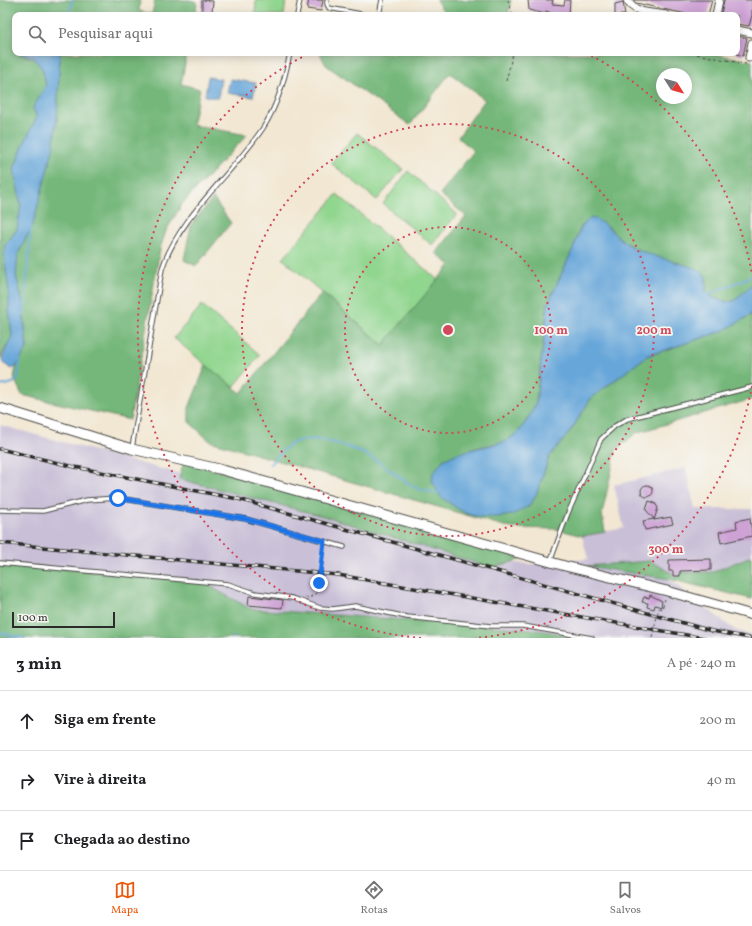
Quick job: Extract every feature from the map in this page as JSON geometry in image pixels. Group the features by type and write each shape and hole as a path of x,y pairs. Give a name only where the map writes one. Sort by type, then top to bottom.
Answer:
{"street":[{"path":"717,12 719,0"},
{"path":"629,3 639,10 650,12"},
{"path":"740,31 752,34"},
{"path":"749,58 752,47"},
{"path":"0,408 132,449 219,470 550,562 752,614"}],"lane":[{"path":"298,12 300,0"},
{"path":"327,0 329,8 350,12"},
{"path":"380,12 382,0"},
{"path":"132,449 162,269 166,255 186,225 263,127 281,90 289,56"},
{"path":"550,562 568,513 601,439 615,426 627,419 752,387"},
{"path":"0,510 43,511 87,500 118,498 246,519 344,546"},
{"path":"0,563 228,584 255,593 292,598 320,608 357,606 407,617 491,626 520,626 592,638"}],"path":[{"path":"508,0 512,12"},
{"path":"506,81 512,56"},
{"path":"705,56 751,66"},
{"path":"300,595 311,598 319,588 324,541"},
{"path":"652,638 659,608 662,608 667,591"}],"shaded area":[{"path":"0,425 504,562 531,564 588,559 582,536 624,528 614,485 686,468 695,509 752,509 752,556 713,572 672,573 650,561 646,562 735,630 752,635 752,638 586,638 251,609 200,581 0,563"}],"green space":[{"path":"0,0 140,0 139,11 143,12 12,12 12,56 26,56 34,59 40,65 46,85 33,108 37,117 25,141 14,169 21,205 17,230 5,245 4,255 9,291 12,336 0,359"},
{"path":"155,0 189,0 197,2 195,12 152,12"},
{"path":"256,0 286,0 284,12 255,12"},
{"path":"436,0 511,0 509,12 444,12"},
{"path":"60,56 186,56 181,84 200,89 192,125 247,135 182,204 166,231 160,249 130,420 22,395 14,378 16,367 27,348 22,300 16,275 18,254 33,224 53,149 57,118"},
{"path":"322,56 724,56 752,61 752,285 734,301 719,300 706,293 706,277 640,251 617,236 609,227 581,227 573,249 548,303 536,403 528,419 519,431 507,441 471,449 443,460 448,502 467,514 529,507 537,493 549,457 570,432 591,398 647,356 723,331 752,314 752,399 636,433 616,450 602,514 605,532 582,536 557,529 511,528 210,441 189,422 189,408 206,365 241,393 322,293 383,345 450,265 436,253 466,216 440,194 474,151 458,137 485,100 450,73 410,125 326,65"},
{"path":"357,133 403,169 377,200 331,163"},
{"path":"408,171 457,214 432,245 383,204"},
{"path":"337,194 438,280 383,345 283,259"},
{"path":"213,198 231,223 196,266 184,260 191,225"},
{"path":"202,305 260,355 233,388 174,338"},
{"path":"184,461 522,559 492,568 330,518 179,479"},
{"path":"751,556 752,599 669,579 587,566 650,561 672,573 713,572"},
{"path":"0,563 200,581 251,609 531,629 586,638 0,638"}],"water":[{"path":"29,56 60,56 57,118 53,149 33,224 18,254 16,275 22,300 27,348 16,367 11,369 2,362 3,356 12,336 9,291 4,255 5,245 17,230 21,205 14,169 25,141 37,117 33,108 46,85 43,70 33,57"},
{"path":"208,77 221,79 218,98 205,96"},
{"path":"230,79 256,83 253,97 227,93"},
{"path":"591,217 607,226 620,239 638,250 700,270 706,277 706,293 716,299 723,301 734,301 752,285 752,314 723,331 647,356 591,398 570,432 549,457 537,493 529,506 512,515 498,517 481,517 467,514 441,497 432,481 433,473 443,460 458,453 507,441 519,431 528,419 536,403 548,303 573,249 581,227"}],"building":[{"path":"202,0 213,1 212,12 202,11"},
{"path":"309,0 323,0 321,11 307,9"},
{"path":"528,0 553,0 552,4 564,5 565,0 570,0 569,12 537,12 529,10"},
{"path":"633,0 712,0 709,12 677,12 636,3"},
{"path":"724,0 752,0 752,15 749,26 740,24 740,12 721,12"},
{"path":"623,2 625,12 615,12 615,4"},
{"path":"740,37 747,38 743,56 740,55"},
{"path":"645,485 649,485 653,491 649,497 645,497 641,493 641,489"},
{"path":"649,501 655,503 658,508 654,520 671,517 673,524 645,530 643,521 654,519 646,510"},
{"path":"750,518 752,536 721,543 719,532 737,528 736,521"},
{"path":"711,559 711,570 680,571 680,576 673,576 673,571 669,571 669,560"},
{"path":"650,595 662,601 661,607 655,605 654,609 647,607 648,603 642,602 644,597 649,598"},
{"path":"249,596 283,600 282,608 248,605"}],"waterway":[{"path":"70,12 72,0"},
{"path":"24,315 31,224"},
{"path":"707,295 752,276"},
{"path":"0,386 13,383 18,378 20,358"},
{"path":"270,464 290,445 298,441 308,439 319,440 342,445 364,454 382,464 416,488 432,492 441,492"},
{"path":"0,633 24,638"}],"railway":[{"path":"0,449 75,467 238,499 712,631 750,638"},
{"path":"0,543 338,575 704,638"}],"route":[{"path":"118,498 246,519 324,541 319,583"}]}
